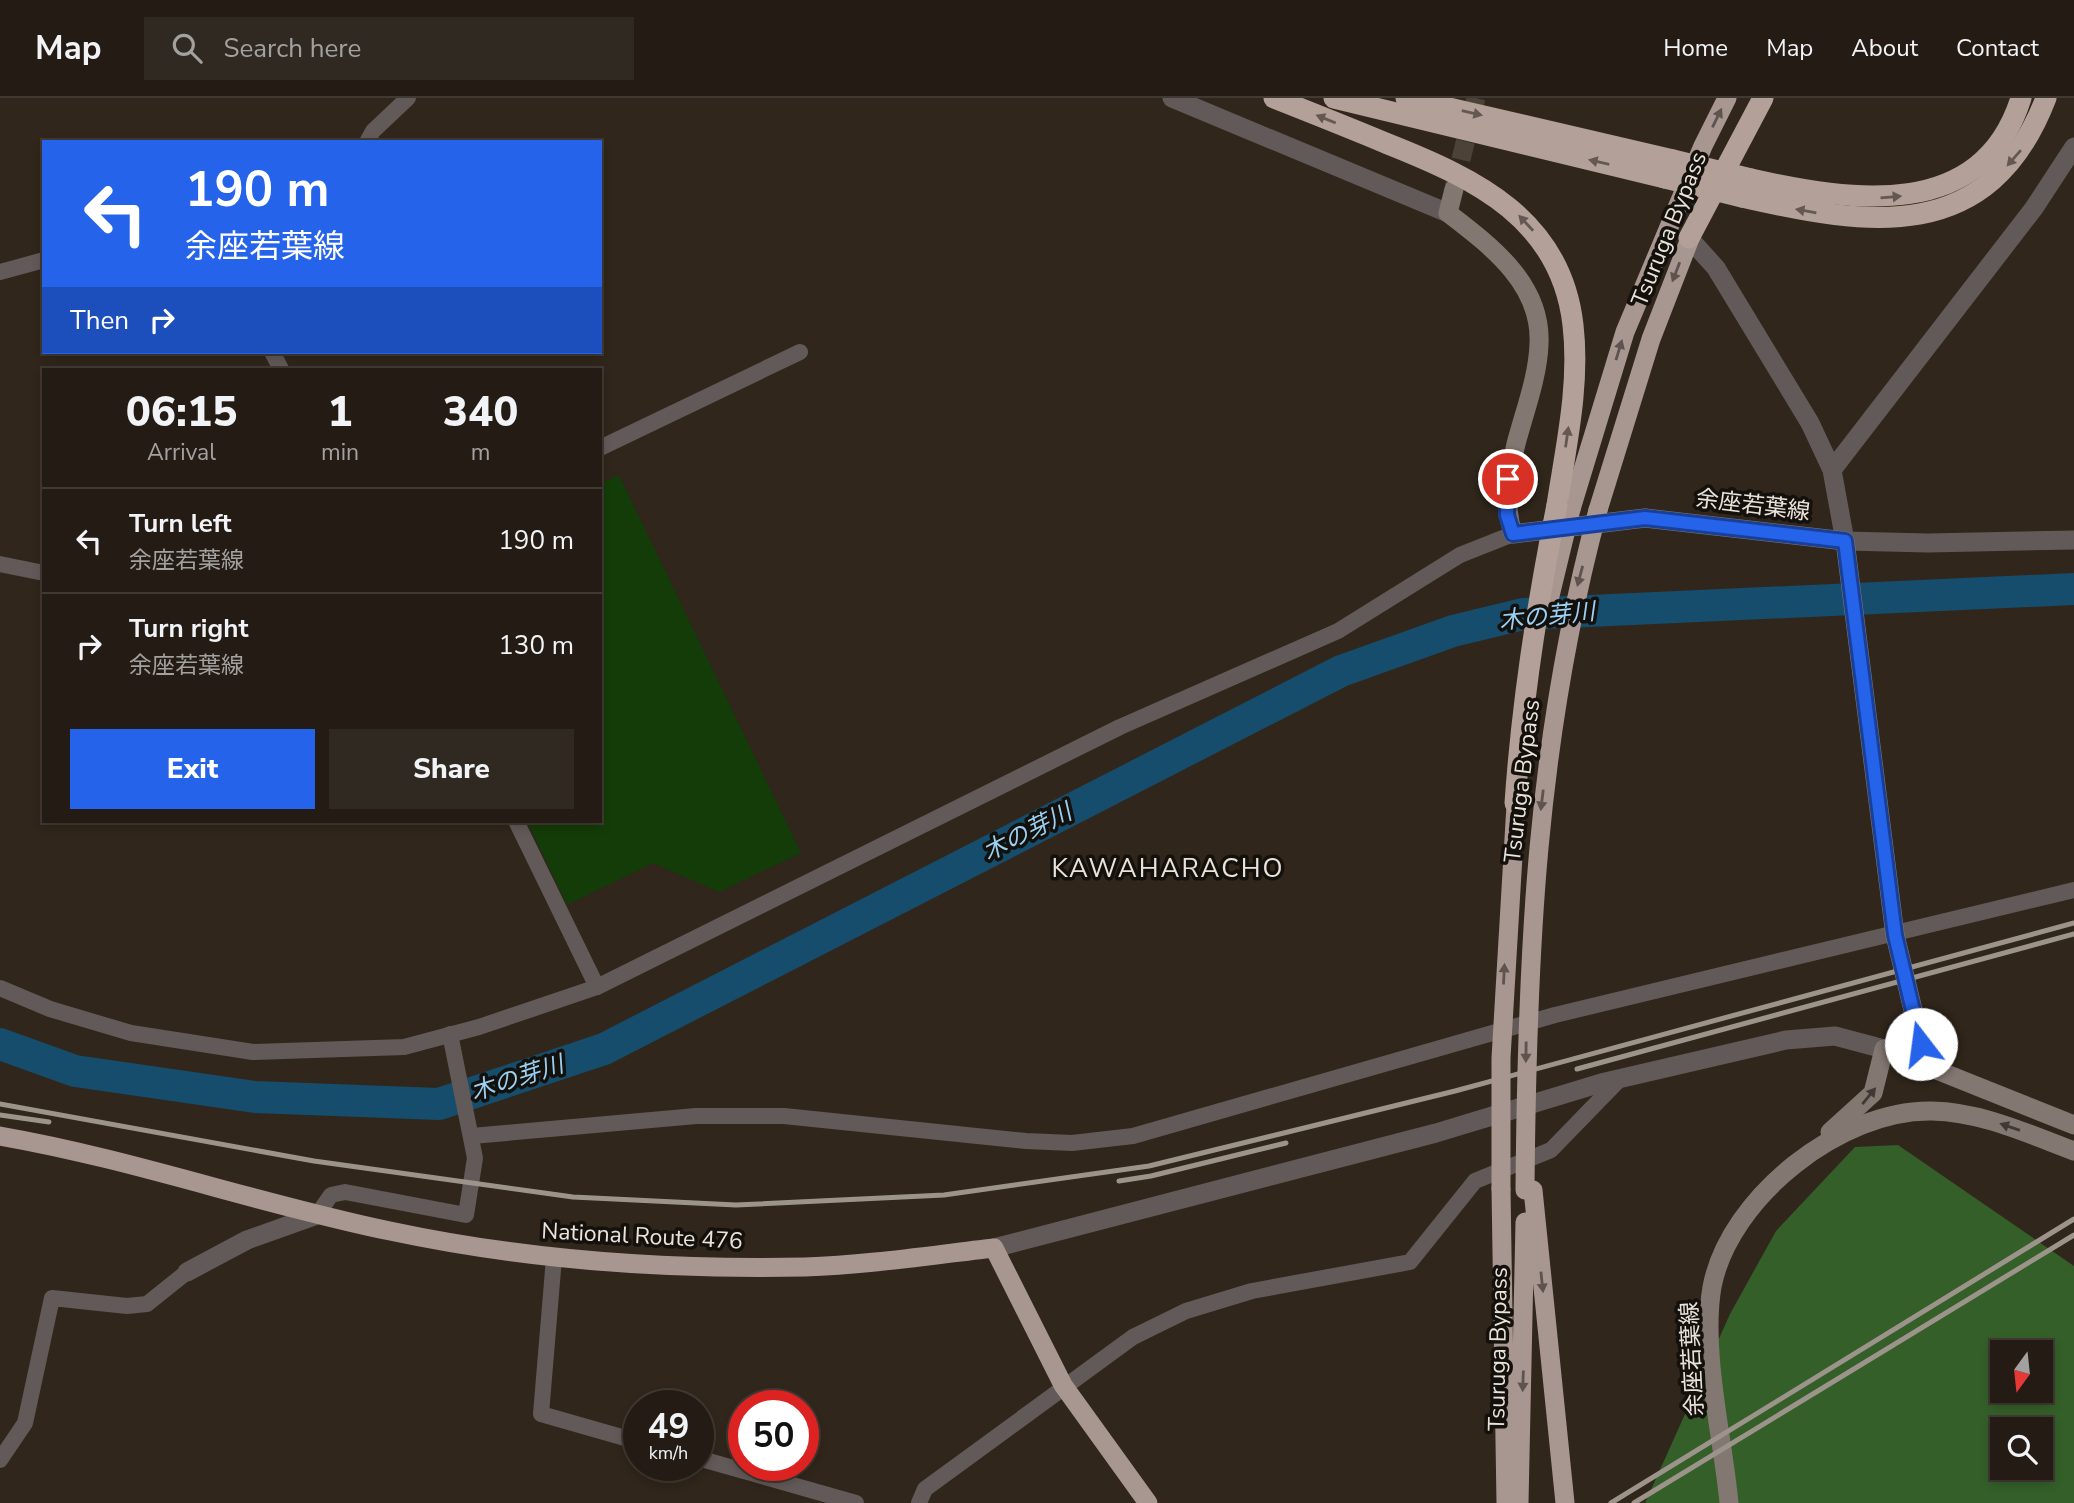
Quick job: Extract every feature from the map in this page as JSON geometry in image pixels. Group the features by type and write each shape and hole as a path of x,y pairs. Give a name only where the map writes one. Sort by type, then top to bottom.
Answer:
{"highway":[{"path":"1274,98 1447,168 1507,204 1548,249 1569,300 1575,355 1564,507 1531,644 1521,720 1515,803"},
{"path":"1334,98 1669,169"},
{"path":"1406,98 1746,188 1816,213 1871,219 1939,211 1972,195 1998,175 2020,151 2046,98"},
{"name":"Tsuruga Bypass","path":"1564,507 1625,332 1703,146 1727,98"},
{"name":"Tsuruga Bypass","path":"1520,1503 1529,1190 1526,1132 1528,973 1541,810 1564,652 1598,510 1651,339 1689,238 1753,98"},
{"path":"1689,238 1763,98"},
{"path":"1746,188 1796,189 1877,198 1910,195 1939,187 1986,156 2003,135 2021,98"},
{"name":"Tsuruga Bypass","path":"1504,1503 1501,1058 1515,803"},
{"name":"National Route 476","path":"0,1136 90,1155 392,1232 554,1258 721,1267 807,1267 994,1248"},
{"path":"1529,1190 1565,1503"},
{"path":"994,1248 1063,1385 1148,1503"}],"main road":[{"path":"1454,189 1448,213 1490,246 1517,275 1531,301 1538,330 1539,346 1534,371 1506,489 1507,515 1513,534"},
{"name":"余座若葉線","path":"1513,534 1645,518 1845,541"},
{"path":"1845,541 1895,935 1926,1064"},
{"path":"1884,1049 2074,1125"},
{"name":"余座若葉線","path":"1729,1503 1712,1350 1712,1287 1718,1264 1739,1224 1764,1193 1869,1099 1879,1079 1884,1049"},
{"name":"余座若葉線","path":"1802,1160 1873,1119 1912,1111 1972,1115 2074,1151"}],"street":[{"path":"368,140 373,131 408,98"},
{"path":"1172,98 1448,213"},
{"path":"1832,470 2034,208 2074,147"},
{"path":"1689,238 1716,268 1810,423 1832,470 1845,541 1928,543 2074,540"},
{"path":"0,272 42,261"},
{"path":"602,447 800,352"},
{"path":"0,988 50,1009 131,1032 253,1052 404,1047 450,1034 597,987 1120,727 1338,631 1460,555 1513,534"},
{"path":"0,564 42,573"},
{"path":"517,823 597,987"},
{"path":"471,1131 696,1116 759,1116 1072,1143 1133,1136 1555,1015 2074,890"},
{"path":"0,1460 25,1423 52,1298 127,1306 147,1304 187,1272 247,1240 317,1215 331,1195 345,1192 466,1215 475,1157 450,1034"},
{"path":"994,1248 1436,1133 1620,1079 1801,1038 1835,1036 1884,1049"},
{"path":"919,1503 925,1489 1063,1385 1133,1337 1186,1311 1252,1291 1410,1262 1475,1181 1551,1150 1620,1079"},
{"path":"554,1258 541,1414 623,1437"},
{"path":"714,1463 856,1503"}],"green space":[{"path":"619,475 801,853 719,892 653,863 567,905 528,823 602,823 602,483"},
{"path":"1898,1145 2074,1266 2074,1503 1645,1503 1730,1314 1776,1231 1855,1147"}],"waterway":[{"name":"木の芽川","path":"0,1044 75,1071 255,1097 439,1104 604,1049 1341,671 1453,631 1523,614 2074,589"}],"tunnel":[{"path":"1454,188 1476,98"}],"railway":[{"path":"0,1104 314,1161 573,1197 736,1205 944,1195 1149,1166 1455,1091 2074,923"},
{"path":"1577,1069 2074,934"},
{"path":"0,1115 49,1122"},
{"path":"1119,1181 1151,1176 1286,1143"},
{"path":"1611,1503 2074,1219"},
{"path":"1634,1503 2074,1235"}],"district":[{"name":"KAWAHARACHO","path":"1168,868"}],"route":[{"path":"1508,479 1507,515 1513,534 1645,518 1845,541 1895,935 1921,1044"}]}
